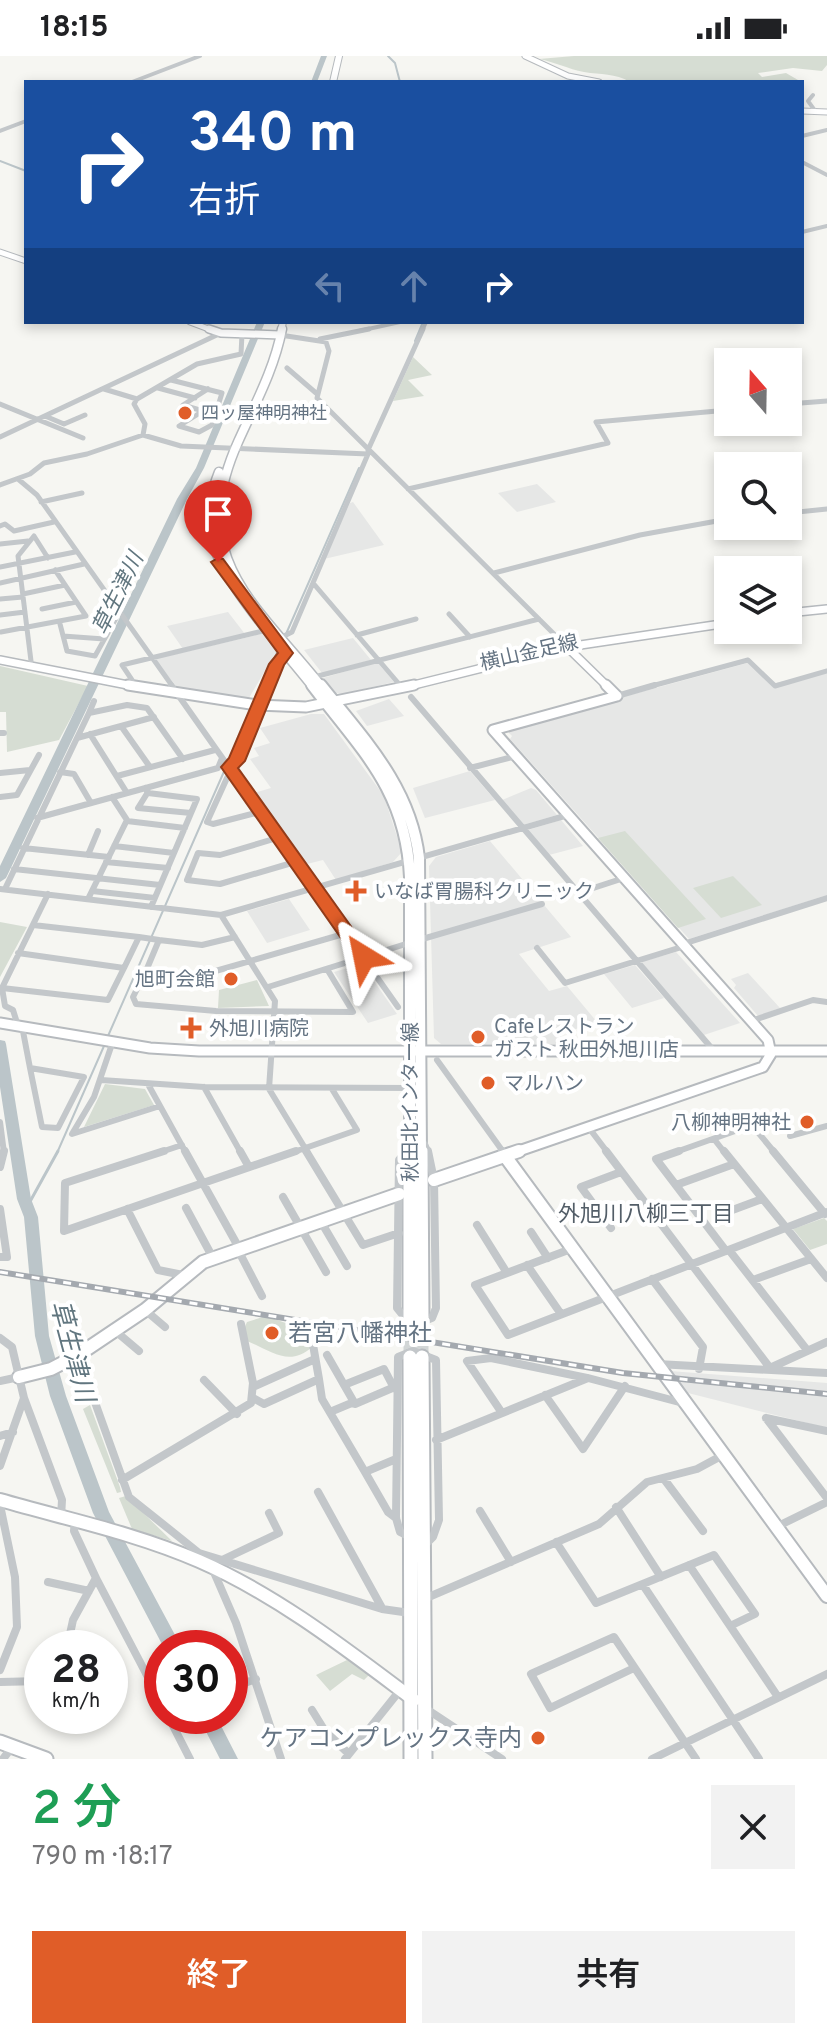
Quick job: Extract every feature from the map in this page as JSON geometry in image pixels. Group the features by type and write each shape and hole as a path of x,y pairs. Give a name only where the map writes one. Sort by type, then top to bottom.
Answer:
{"main road":[{"path":"333,80 339,56"},
{"name":"秋田北インター線","path":"283,324 280,337 233,448 211,493 210,540 226,578 267,630 283,642 314,677 330,703"},
{"name":"秋田北インター線","path":"233,448 217,502 219,544 234,577 330,703 392,792 414,859 414,1050 420,1136 426,1159 416,1318 409,1088 414,1050"},
{"path":"411,1759 417,1606 423,1547 416,1357 410,1537 417,1606"},
{"path":"412,1698 425,1759"},
{"path":"5,1749 46,1759"}],"street":[{"path":"137,80 200,56"},
{"path":"525,56 568,76 589,80"},
{"path":"813,95 808,101 816,112"},
{"path":"804,111 827,112"},
{"path":"0,131 24,122"},
{"path":"804,136 827,130"},
{"path":"804,163 827,175"},
{"path":"804,232 827,226"},
{"path":"0,252 24,260"},
{"path":"196,324 221,333 320,339 391,324"},
{"path":"37,818 147,790 237,761 255,705 283,642 292,632 367,452 425,324"},
{"path":"0,437 221,333"},
{"path":"143,435 145,424 134,404 137,399 206,361 241,354 244,334"},
{"path":"316,393 329,351 320,339"},
{"path":"287,368 316,393 367,452 617,696"},
{"path":"171,380 222,393 212,425 199,432 179,426 203,411"},
{"path":"158,388 195,398"},
{"path":"104,389 137,399"},
{"path":"208,389 183,405 215,415"},
{"path":"802,403 827,401"},
{"path":"0,404 64,424 85,415"},
{"path":"0,411 9,407"},
{"path":"408,489 608,443 596,422 714,411"},
{"path":"41,418 83,438"},
{"path":"0,485 18,479 44,463 92,453 143,435 181,446 367,452"},
{"path":"18,479 41,502 398,1007"},
{"path":"41,502 82,493"},
{"path":"802,512 827,509"},
{"path":"494,573 650,535 676,525 714,521"},
{"path":"0,526 5,524 14,531 54,522"},
{"path":"28,527 32,538 48,558"},
{"path":"0,544 32,538"},
{"path":"31,661 18,556 32,538"},
{"path":"0,567 75,552"},
{"path":"0,583 84,564"},
{"path":"1,632 60,624 86,616 55,570"},
{"path":"313,583 399,684"},
{"path":"0,599 65,585"},
{"path":"42,609 76,602"},
{"path":"802,614 827,611"},
{"path":"0,615 25,612"},
{"path":"449,614 470,637"},
{"path":"60,624 67,651 95,656 104,639 123,617"},
{"path":"357,635 416,619"},
{"path":"314,677 539,619"},
{"name":"横山金足線","path":"330,703 565,646 714,623"},
{"path":"130,685 132,680 122,665 267,630"},
{"path":"63,636 104,639"},
{"name":"横山金足線","path":"0,660 178,694 255,705 330,703 565,646"},
{"path":"773,1051 751,1021 493,730 748,660 775,686 827,671"},
{"path":"411,697 714,1051"},
{"path":"94,701 1,890 221,915 568,815"},
{"path":"89,713 127,705 147,708 183,759"},
{"path":"77,738 154,717"},
{"path":"121,726 150,767"},
{"path":"90,734 127,793"},
{"path":"117,776 215,750"},
{"path":"0,797 17,795 39,755"},
{"path":"470,768 516,756"},
{"path":"0,773 30,770"},
{"path":"60,772 74,774 91,803"},
{"path":"234,776 227,778 207,822 213,824 259,812"},
{"path":"147,790 197,799 151,907"},
{"path":"147,790 138,808 191,813"},
{"path":"112,797 127,821"},
{"path":"127,821 185,828"},
{"path":"88,899 127,821"},
{"path":"88,855 98,831"},
{"path":"277,838 220,855 198,853 187,880 220,884 295,862"},
{"path":"114,846 174,853"},
{"path":"23,848 168,868"},
{"path":"14,869 160,885"},
{"path":"578,893 624,878"},
{"path":"92,891 155,898"},
{"path":"28,1068 84,1077 58,1128 42,1127 28,1068 19,1026 13,1010 5,1006 2,988 48,894"},
{"path":"537,948 565,983 823,899 827,907"},
{"path":"268,987 542,904"},
{"path":"221,915 268,987 275,1011 269,1089 363,1245 399,1233"},
{"path":"33,925 202,945 235,937"},
{"path":"146,971 198,976 347,933"},
{"path":"2,988 108,1000 142,938"},
{"path":"157,940 133,997 136,1004 353,1012 327,969"},
{"path":"18,953 124,968"},
{"path":"751,1021 813,1000 827,1002"},
{"path":"0,1023 162,1049 827,1051"},
{"path":"109,1041 101,1080 72,1134 160,1106"},
{"path":"434,1180 763,1067 773,1051"},
{"path":"437,1060 605,1297 827,1596"},
{"path":"101,1080 149,1086 409,1088"},
{"path":"149,1086 262,1296"},
{"path":"204,1087 249,1167"},
{"path":"182,1145 65,1183 64,1231 357,1130 332,1089"},
{"path":"0,1122 4,1155 0,1167"},
{"path":"571,1249 475,1285 508,1335 728,1250 826,1214 752,1125 656,1159 728,1250 753,1280 807,1350"},
{"path":"790,1136 827,1126"},
{"path":"589,1128 770,1368"},
{"path":"714,1139 827,1278"},
{"path":"410,1148 399,1160 397,1308 407,1321 426,1322 436,1308 434,1180 426,1159"},
{"path":"676,1185 734,1164"},
{"path":"611,1228 581,1187 621,1172"},
{"path":"0,1381 75,1357 145,1310 183,1275 213,1258 399,1194"},
{"path":"283,1197 326,1272"},
{"path":"727,1212 762,1199"},
{"path":"186,1208 213,1258"},
{"path":"0,1209 7,1257 0,1257"},
{"path":"127,1209 158,1270 183,1275"},
{"path":"320,1220 347,1266"},
{"path":"477,1225 507,1273"},
{"path":"531,1232 548,1258"},
{"path":"753,1280 811,1259"},
{"path":"527,1265 561,1314"},
{"path":"652,1279 703,1347 699,1369"},
{"path":"145,1310 165,1327"},
{"path":"122,1480 237,1414 253,1398 255,1386 240,1340 241,1324"},
{"path":"299,1327 312,1339 322,1399 388,1512 396,1518"},
{"path":"113,1329 139,1351"},
{"path":"0,1338 12,1347 22,1376 24,1398 62,1500 61,1517"},
{"path":"770,1368 827,1342"},
{"path":"410,1537 400,1532 396,1518 396,1387 398,1357 413,1351 436,1360 439,1520 433,1537 423,1547"},
{"path":"327,1355 354,1402"},
{"path":"75,1357 129,1497 143,1511 209,1560 502,1759"},
{"path":"502,1413 467,1361 491,1358 625,1386 683,1403"},
{"path":"255,1386 315,1359"},
{"path":"654,1364 739,1372 770,1368 827,1373"},
{"path":"344,1385 384,1369 396,1387"},
{"path":"436,1440 588,1378"},
{"path":"253,1398 264,1404 319,1379"},
{"path":"204,1380 237,1414"},
{"path":"545,1395 583,1449 625,1386"},
{"path":"330,1412 396,1387"},
{"path":"0,1466 24,1398"},
{"path":"776,1527 827,1500 766,1418 827,1431"},
{"path":"0,1436 13,1432"},
{"path":"0,1670 17,1627 15,1577 0,1502 77,1521 382,1609 417,1606 599,1524 636,1488 697,1469 723,1455"},
{"path":"365,1472 396,1459"},
{"path":"664,1479 672,1498 693,1515 703,1531"},
{"path":"318,1492 382,1609"},
{"path":"616,1507 661,1577"},
{"path":"480,1511 511,1562"},
{"path":"209,1560 279,1533 269,1513"},
{"path":"77,1521 74,1531 144,1670"},
{"path":"556,1542 596,1603 714,1555 755,1614 730,1626"},
{"path":"209,1560 256,1679 281,1759"},
{"path":"689,1565 778,1697"},
{"path":"71,1630 73,1620 96,1578"},
{"path":"48,1582 89,1591"},
{"path":"643,1585 759,1759"},
{"path":"634,1668 550,1708 531,1674 614,1637 696,1759"},
{"path":"652,1759 827,1674"},
{"path":"248,1682 256,1679"},
{"path":"0,1682 24,1681"},
{"path":"312,1710 347,1757 412,1698"},
{"path":"177,1734 190,1759"}],"shaded area":[{"path":"574,56 827,56 827,65 822,71 793,68 758,73 762,77 786,73 798,80 626,80 578,71 539,59"},
{"path":"413,357 432,375 408,380 424,396 393,401"},
{"path":"537,484 556,502 517,512 498,493"},
{"path":"353,502 384,545 324,559 350,503"},
{"path":"228,612 245,634 183,649 167,626"},
{"path":"265,633 277,650 249,698 177,688 155,659"},
{"path":"353,638 371,660 322,673 304,650"},
{"path":"377,662 394,682 343,694 335,693 323,678"},
{"path":"751,662 776,683 827,671 827,895 689,939 510,739 512,736 505,729"},
{"path":"0,666 88,686 59,740 7,752 6,712 0,712"},
{"path":"389,699 404,716 367,726 356,711"},
{"path":"311,714 324,714 384,796 402,852 393,862 336,880 323,860 303,865 254,793 271,788 250,759 259,756 254,748 270,743 260,728"},
{"path":"470,771 495,800 425,818 413,788"},
{"path":"531,788 557,815 523,825 502,800"},
{"path":"561,820 583,846 549,855 528,830"},
{"path":"625,831 706,919 678,928 598,838"},
{"path":"490,841 571,937 519,954 549,991 567,986 597,1022 561,1034 560,1044 441,1044 434,1038 429,866 436,857"},
{"path":"733,876 762,905 721,918 693,888"},
{"path":"289,899 310,930 267,943 247,911"},
{"path":"0,922 27,927 0,977"},
{"path":"676,952 740,1023 704,1035 641,962"},
{"path":"362,964 397,1014 368,1023 334,972"},
{"path":"635,965 664,998 632,1008 604,974"},
{"path":"748,973 780,1008 758,1016 734,988 736,985 731,979"},
{"path":"257,980 269,1006 218,1008 219,990"},
{"path":"105,1084 145,1089 154,1105 84,1127"},
{"path":"824,1218 827,1221 827,1244 810,1250 793,1229"},
{"path":"266,1316 294,1326 312,1347 304,1353 287,1357 247,1341 244,1329 247,1322"},
{"path":"670,1371 827,1383 827,1428 688,1393"},
{"path":"90,1405 121,1492 117,1493 83,1409"},
{"path":"126,1496 172,1541 132,1529 119,1498"},
{"path":"347,1660 371,1673 364,1680 352,1674 330,1691 316,1675"}],"waterway":[{"name":"草生津川","path":"315,80 324,56"},
{"path":"388,56 395,63 399,80"},
{"path":"0,161 24,170"},
{"name":"草生津川","path":"0,878 182,499 200,468 260,324"},
{"path":"415,341 422,324"},
{"path":"286,634 359,468"},
{"path":"256,699 278,650"},
{"path":"229,761 252,709"},
{"path":"108,1036 226,767"},
{"name":"草生津川","path":"0,1044 24,1199 31,1217 42,1336 58,1396 101,1513 163,1630"},
{"path":"57,1152 104,1046"},
{"path":"27,1207 57,1152"},
{"name":"草生津川","path":"216,1734 229,1759"}],"tunnel":[{"path":"410,1318 410,1357"},
{"path":"422,1319 422,1357"}],"railway":[{"path":"0,1272 623,1373 827,1394"}],"place":[{"name":"四ッ屋神明神社","path":"185,413"},
{"name":"いなば胃腸科クリニック","path":"356,891"},
{"name":"旭町会館","path":"231,979"},
{"name":"外旭川病院","path":"191,1028"},
{"name":"Cafeレストラン ガスト 秋田外旭川店","path":"478,1037"},
{"name":"マルハン","path":"488,1083"},
{"name":"八柳神明神社","path":"807,1122"},
{"name":"若宮八幡神社","path":"272,1333"},
{"name":"ケアコンプレックス寺内","path":"538,1738"}],"district":[{"name":"外旭川八柳三丁目","path":"646,1213"}],"route":[{"path":"218,562 226,578 286,653 277,664 237,761 229,767 364,957"}]}
